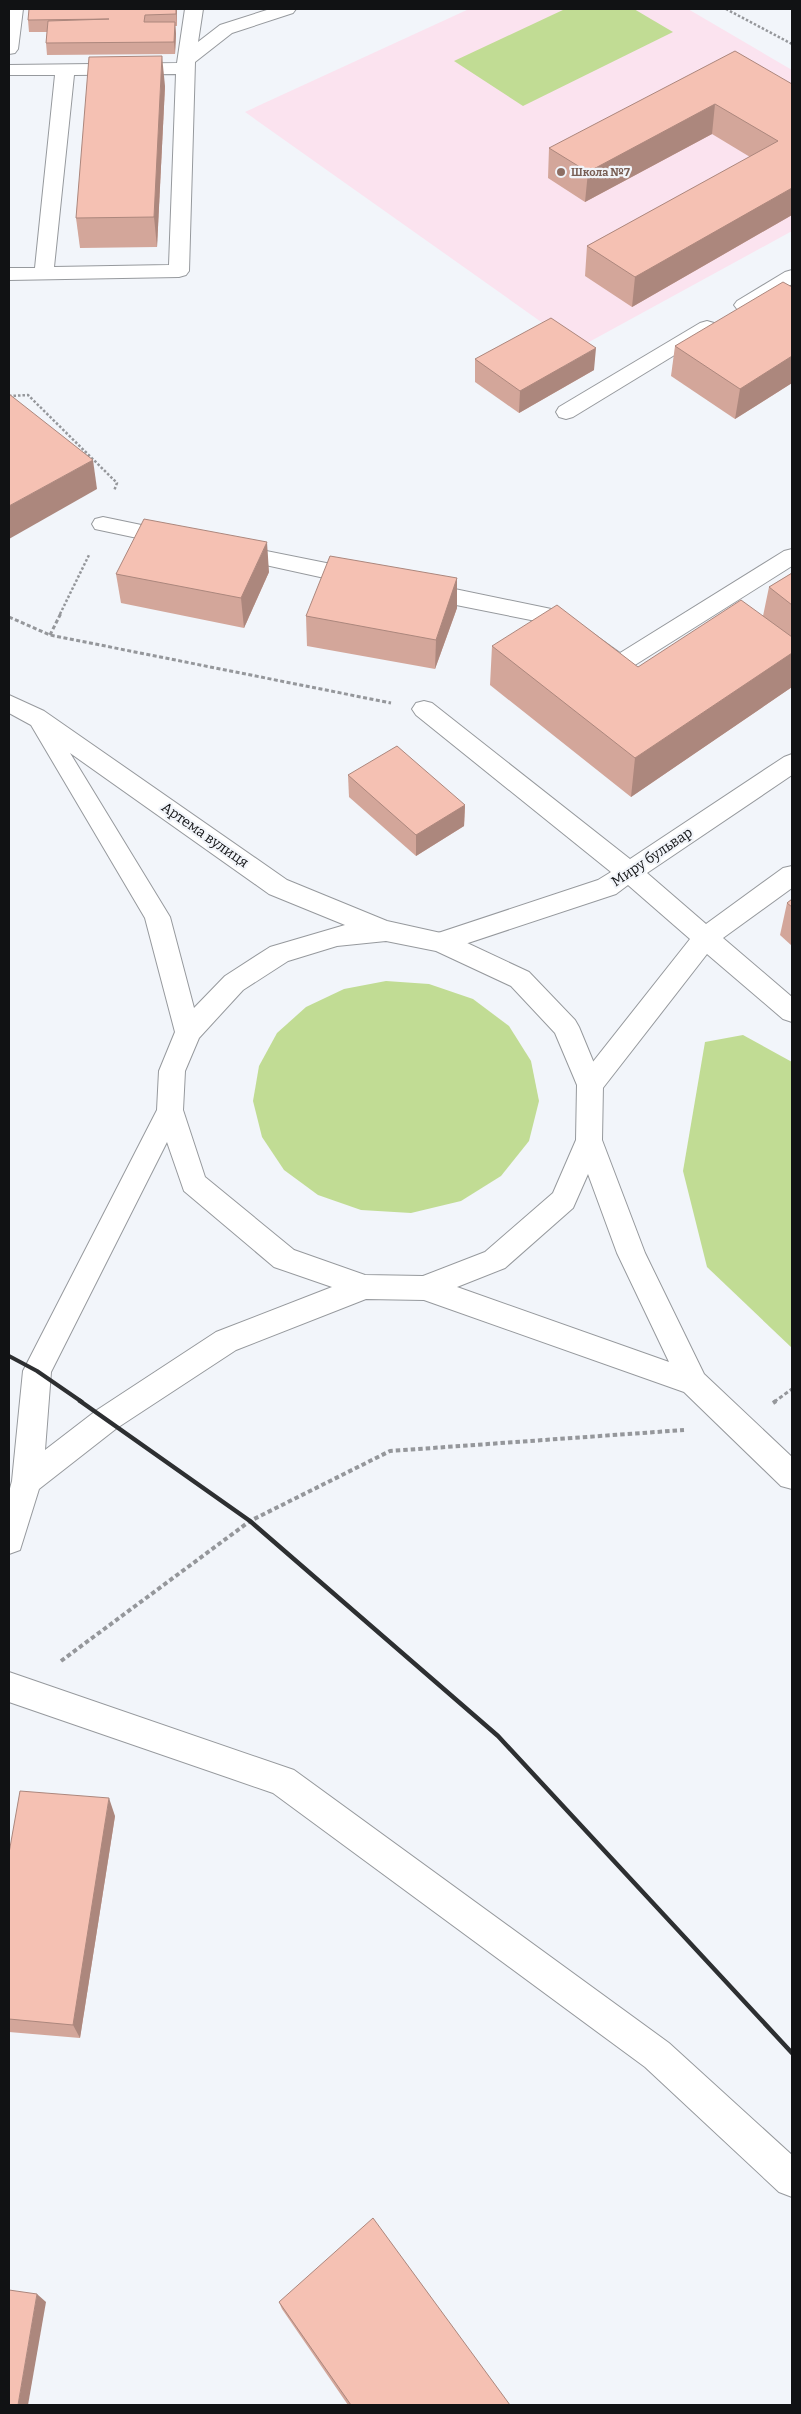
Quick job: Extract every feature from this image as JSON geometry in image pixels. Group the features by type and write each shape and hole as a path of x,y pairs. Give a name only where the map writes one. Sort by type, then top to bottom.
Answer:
{"main road":[{"path":"9,49 14,9"},
{"path":"9,274 178,271 186,64 194,9"},
{"path":"9,70 186,64 226,29 287,9"},
{"path":"44,273 65,69"},
{"path":"566,412 792,276"},
{"path":"104,524 553,617 619,664 722,611 792,556"},
{"name":"Артема вулиця","path":"9,703 36,716 278,887 386,931"},
{"path":"424,710 629,872 792,1012"},
{"path":"36,716 157,917 188,1032"},
{"name":"Миру бульвар","path":"441,942 606,887 792,763"},
{"path":"590,1085 705,938 792,875"},
{"path":"694,1383 424,1288 365,1287 284,1259 194,1183 170,1110 172,1071 188,1032 234,983 279,954 337,936 386,931 441,942 520,979 566,1026 590,1085 589,1140 631,1253 694,1383 792,1476"},
{"path":"9,1540 27,1481 37,1371 170,1110"},
{"path":"424,1288 495,1260 563,1200 589,1140"},
{"path":"27,1481 107,1419 226,1340 365,1287"},
{"path":"16,1688 283,1781 657,2055 792,2179"}],"path":[{"path":"726,9 792,44"},
{"path":"9,617 50,636 424,710"},
{"path":"16,1688 250,1521 390,1450 741,1426 792,1389"}],"shaded area":[{"name":"Школа №7","path":"469,9 688,9 792,70 792,231 578,348 245,112"}],"green space":[{"path":"565,9 634,9 673,32 523,106 454,61"},
{"path":"386,981 429,984 473,999 509,1026 531,1061 539,1101 529,1141 501,1176 461,1201 411,1213 361,1210 318,1195 284,1170 262,1137 253,1101 259,1066 277,1033 306,1007 344,989"},
{"path":"743,1035 792,1062 792,1348 707,1267 683,1171 705,1042"}],"building":[{"path":"29,9 176,9 176,14 145,15 144,22 175,22 174,42 46,43 48,21 109,19 28,20"},
{"path":"735,51 792,84 792,188 635,277 587,246 778,141 715,104 588,172 549,148"},
{"path":"162,56 154,217 76,218 89,57"},
{"path":"783,282 792,287 792,356 740,389 675,346"},
{"path":"551,318 596,348 520,391 475,359"},
{"path":"9,394 93,460 9,506"},
{"path":"144,519 267,542 241,598 116,574"},
{"path":"330,556 457,578 436,640 306,616"},
{"path":"792,573 792,605 769,587"},
{"path":"741,600 792,637 792,653 635,758 492,646 557,605 638,667"},
{"path":"397,746 465,805 416,835 348,775"},
{"path":"792,899 792,907 787,903"},
{"path":"20,1791 109,1798 73,2025 9,2019 9,1853"},
{"path":"373,2218 510,2405 351,2405 279,2302"},
{"path":"9,2290 37,2294 18,2405 9,2405"}],"railway":[{"path":"9,1356 37,1371 82,1402"},
{"path":"80,1401 250,1521 498,1736 792,2053"}],"place":[{"name":"Школа №7","path":"561,172"}]}
